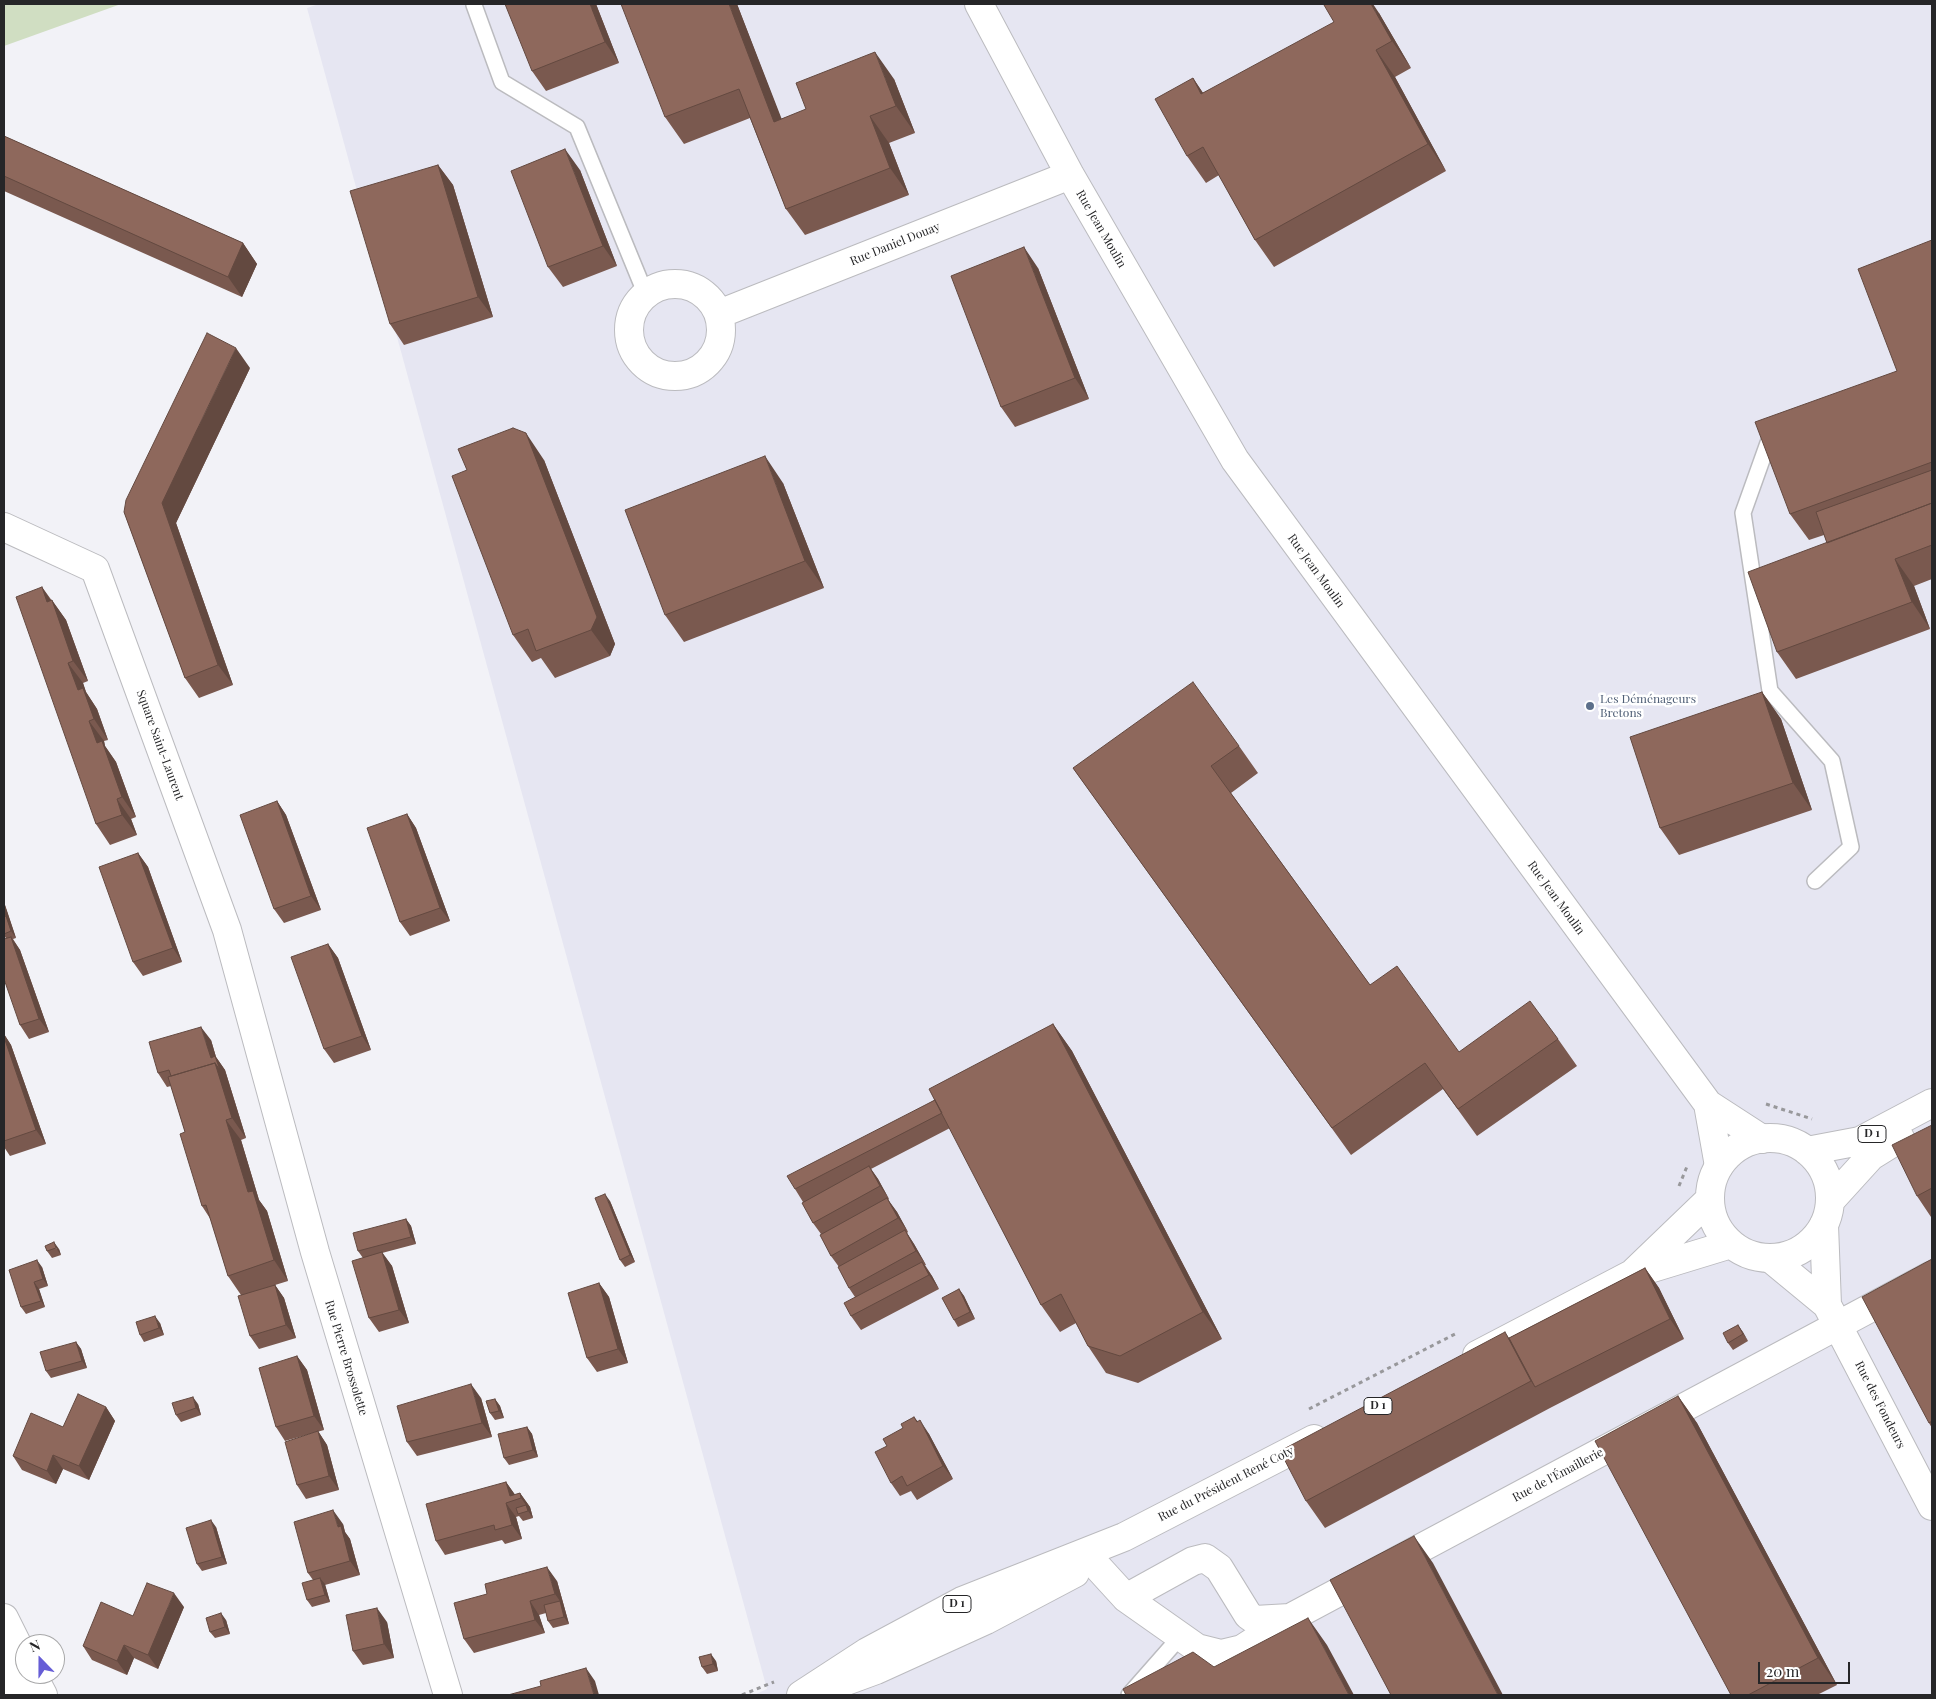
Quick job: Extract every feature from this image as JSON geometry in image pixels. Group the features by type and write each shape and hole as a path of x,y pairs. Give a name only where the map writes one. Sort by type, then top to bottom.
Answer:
{"street":[{"name":"Rue Jean Moulin","path":"979,4 1070,174 1235,460 1708,1104 1762,1139"},
{"name":"Rue Daniel Douay","path":"719,314 1070,174"},
{"path":"673,284 688,285 701,291 712,301 719,314 722,329 720,345 712,359 700,369 685,375 670,376 655,372 642,362 633,349 629,333 630,319 636,306 646,294 659,287 673,284"},
{"name":"Square Saint-Laurent","path":"4,527 95,569 227,930 251,1018"},
{"name":"Rue Pierre Brossolette","path":"251,1018 318,1262 448,1695"},
{"name":"D 1","path":"1807,1151 1860,1141 1932,1103"},
{"name":"Rue Jean Moulin","path":"1708,1104 1719,1166"},
{"name":"D 1","path":"1830,1200 1871,1156 1932,1122"},
{"path":"1824,1226 1814,1239 1801,1250 1786,1256 1770,1258 1743,1252 1731,1244 1719,1231 1712,1215 1710,1198 1712,1182 1719,1166 1731,1153 1745,1143 1778,1138 1793,1142 1817,1160 1824,1172 1830,1200 1824,1226 1833,1315"},
{"path":"1632,1274 1710,1198"},
{"path":"1457,1365 1632,1274 1731,1244"},
{"path":"1770,1258 1833,1315"},
{"name":"Rue de l'Émaillerie","path":"1094,1564 1126,1598 1197,1648 1221,1654 1242,1649 1290,1618 1833,1315 1932,1275"},
{"name":"Rue des Fondeurs","path":"1833,1315 1932,1506"},
{"name":"Rue du Président René Coty","path":"801,1695 867,1652 962,1601 1124,1537 1334,1428"},
{"name":"D 1","path":"806,1695 876,1670 986,1620 1094,1564 1124,1537"},
{"name":"Rue de l'Émaillerie","path":"1126,1598 1193,1561 1205,1558 1219,1568 1248,1615 1255,1620 1290,1618"},
{"path":"4,1618 15,1640"},
{"path":"4,1657 14,1695"}],"lane":[{"path":"474,5 502,82 577,127 646,294"},
{"path":"1789,421 1780,425 1768,443 1743,513 1770,691 1832,760 1851,847 1815,881"},
{"path":"1129,1695 1180,1637"}],"path":[{"path":"1756,1103 1815,1119"},
{"path":"1678,1190 1691,1156"},
{"path":"1302,1413 1461,1330"},
{"path":"742,1695 777,1681"}],"shaded area":[{"path":"319,4 1932,4 1932,1695 754,1695 767,1689 307,8"}],"green space":[{"path":"4,4 121,4 4,46"}],"building":[{"path":"505,4 590,4 605,42 532,71"},
{"path":"621,4 729,4 774,122 806,109 796,83 875,52 896,106 870,116 890,168 786,209 739,89 665,117"},
{"path":"1371,4 1392,41 1376,50 1428,144 1255,240 1203,147 1187,156 1155,99 1193,78 1201,94 1334,22 1324,5"},
{"path":"4,136 243,243 228,277 4,176"},
{"path":"565,149 603,246 548,267 511,171"},
{"path":"438,165 478,297 390,324 350,191"},
{"path":"1932,240 1932,462 1790,514 1755,422 1897,371 1858,269"},
{"path":"1024,247 1075,378 1001,407 951,276"},
{"path":"207,333 236,348 162,503 218,665 185,678 124,512 126,500"},
{"path":"513,428 526,433 597,617 591,630 536,651 528,629 513,635 452,476 467,470 458,449"},
{"path":"765,456 805,561 665,615 625,510"},
{"path":"1932,470 1932,503 1827,543 1816,512"},
{"path":"1932,503 1932,545 1895,559 1912,602 1777,652 1748,572"},
{"path":"42,587 47,602 52,600 73,661 68,663 78,690 83,688 94,719 89,721 97,743 102,741 122,797 117,799 122,815 96,824 16,597"},
{"path":"1193,682 1239,746 1211,766 1370,985 1397,966 1459,1052 1530,1001 1558,1039 1458,1109 1425,1063 1332,1128 1073,768"},
{"path":"1762,692 1793,783 1660,828 1630,737"},
{"path":"277,801 311,896 274,909 240,815"},
{"path":"407,814 440,908 400,922 367,828"},
{"path":"138,853 173,948 133,962 99,867"},
{"path":"6,916 11,931 4,934 4,917"},
{"path":"11,937 39,1019 20,1025 4,979 4,939"},
{"path":"328,944 362,1036 324,1049 291,957"},
{"path":"1053,1024 1203,1312 1120,1356 1088,1346 1061,1294 1041,1305 929,1089"},
{"path":"201,1027 211,1058 215,1056 220,1070 215,1063 171,1076 169,1070 158,1073 149,1042"},
{"path":"4,1037 36,1130 4,1141"},
{"path":"215,1063 232,1118 226,1120 248,1192 253,1191 274,1260 228,1276 206,1205 202,1206 180,1134 185,1132 168,1077"},
{"path":"935,1100 942,1113 795,1189 787,1176"},
{"path":"1932,1125 1932,1188 1917,1196 1892,1145"},
{"path":"869,1166 880,1186 813,1223 802,1203"},
{"path":"605,1194 630,1255 620,1260 595,1198"},
{"path":"887,1198 898,1218 831,1256 820,1235"},
{"path":"406,1219 411,1237 358,1251 353,1233"},
{"path":"905,1230 916,1251 849,1288 838,1267"},
{"path":"54,1242 56,1248 47,1251 45,1246"},
{"path":"382,1252 399,1310 369,1318 352,1261"},
{"path":"1932,1259 1932,1421 1929,1423 1862,1297"},
{"path":"37,1260 43,1279 34,1282 41,1301 21,1307 9,1270"},
{"path":"922,1262 929,1275 851,1316 844,1303"},
{"path":"1645,1268 1670,1319 1535,1387 1509,1338"},
{"path":"599,1283 618,1349 587,1358 568,1293"},
{"path":"275,1285 286,1325 250,1336 238,1296"},
{"path":"959,1289 970,1312 954,1320 942,1298"},
{"path":"155,1316 159,1328 140,1335 136,1322"},
{"path":"1738,1325 1743,1334 1728,1343 1723,1333"},
{"path":"1505,1332 1531,1381 1306,1501 1280,1451"},
{"path":"76,1342 82,1361 46,1371 40,1352"},
{"path":"297,1356 314,1416 276,1427 259,1368"},
{"path":"471,1384 482,1423 407,1442 397,1406"},
{"path":"78,1394 106,1407 79,1466 53,1455 47,1471 13,1456 31,1413 63,1427"},
{"path":"1678,1396 1818,1658 1748,1695 1731,1695 1595,1441"},
{"path":"193,1397 196,1408 176,1415 172,1403"},
{"path":"495,1399 499,1411 490,1413 486,1401"},
{"path":"914,1417 917,1422 920,1420 943,1466 907,1486 902,1476 891,1483 875,1452 887,1446 883,1439 903,1428 901,1424"},
{"path":"527,1427 533,1450 504,1458 498,1434"},
{"path":"318,1431 329,1476 297,1485 285,1442"},
{"path":"506,1482 510,1496 520,1493 521,1498 506,1503 512,1525 495,1530 494,1525 436,1541 426,1504"},
{"path":"526,1505 528,1511 518,1514 516,1508"},
{"path":"333,1510 338,1527 341,1526 350,1561 308,1573 294,1522"},
{"path":"211,1520 222,1557 197,1564 186,1528"},
{"path":"1414,1536 1498,1695 1391,1695 1330,1580"},
{"path":"547,1567 555,1594 530,1601 535,1620 464,1639 454,1603 487,1594 485,1584"},
{"path":"320,1578 325,1595 307,1600 302,1583"},
{"path":"147,1583 174,1593 148,1655 124,1645 117,1661 83,1646 101,1602 133,1616"},
{"path":"560,1601 564,1617 548,1621 544,1605"},
{"path":"377,1608 384,1644 353,1651 346,1615"},
{"path":"221,1613 225,1627 210,1632 206,1618"},
{"path":"1308,1618 1349,1695 1126,1695 1123,1689 1193,1652 1214,1667"},
{"path":"711,1654 713,1664 702,1667 699,1657"},
{"path":"586,1668 594,1695 508,1695 541,1686 540,1681"}],"place":[{"name":"Les Déménageurs Bretons","path":"1590,706"}]}
